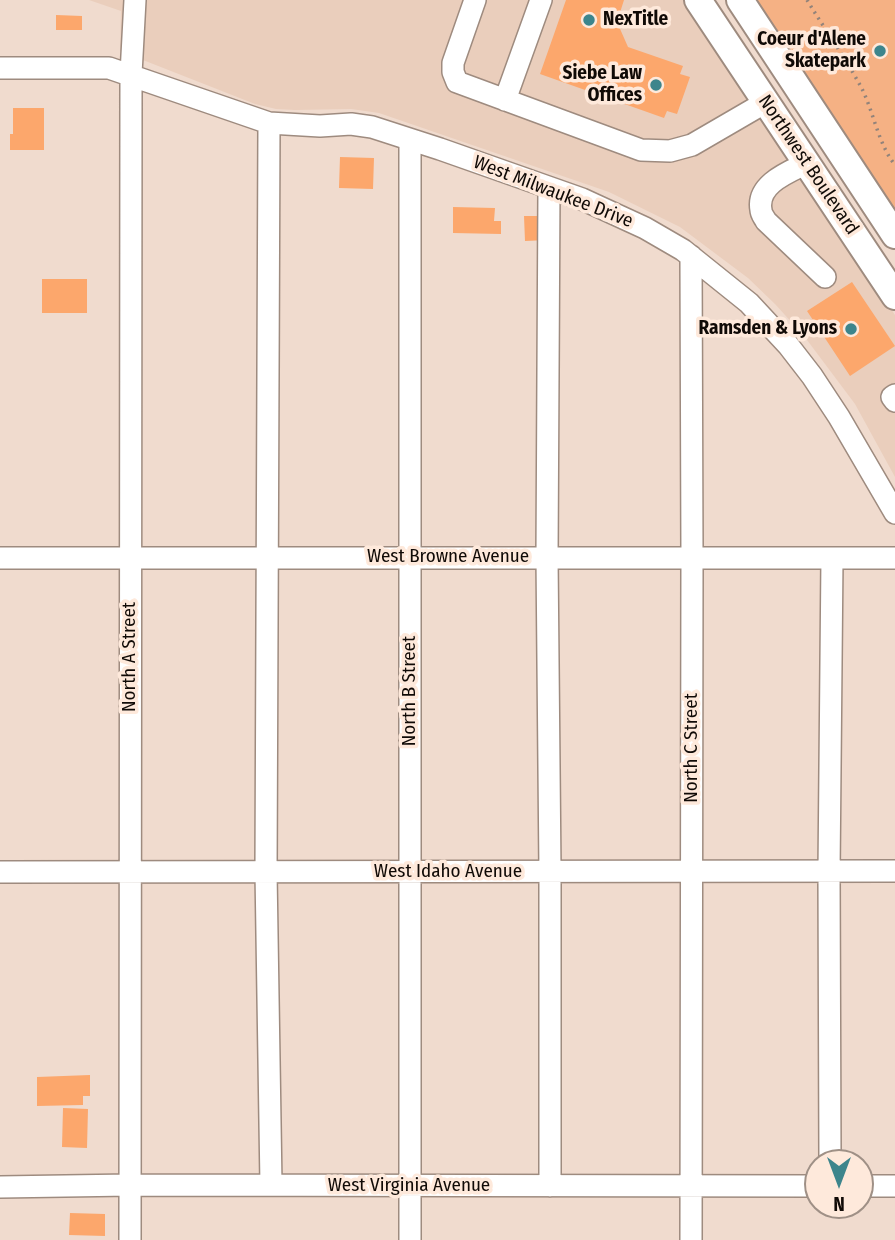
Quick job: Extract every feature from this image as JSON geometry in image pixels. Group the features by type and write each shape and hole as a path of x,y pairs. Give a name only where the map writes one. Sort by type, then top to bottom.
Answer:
{"main road":[{"name":"Northwest Boulevard","path":"698,0 895,296"},
{"name":"Northwest Boulevard","path":"740,0 895,235"}],"street":[{"name":"North A Street","path":"130,1240 131,74 135,0"},
{"path":"475,0 453,63 457,82 641,150 670,151 692,145 766,102"},
{"path":"505,100 541,0"},
{"name":"West Milwaukee Drive","path":"0,68 109,68 269,123 320,126 351,124 372,127 582,199 645,228 683,250 749,303 788,345 839,417 895,513"},
{"path":"269,123 266,873 271,1185"},
{"name":"North B Street","path":"410,141 410,1240"},
{"path":"807,163 771,182 760,209 766,221 825,277"},
{"path":"549,187 547,557 550,1186"},
{"name":"North C Street","path":"691,256 691,1240"},
{"path":"895,395 892,397 895,401"},
{"name":"West Browne Avenue","path":"0,558 895,558"},
{"path":"830,1149 832,558"},
{"name":"West Idaho Avenue","path":"0,872 895,871"},
{"name":"West Virginia Avenue","path":"0,1187 804,1186"},
{"path":"874,1186 895,1186"}],"path":[{"path":"807,0 860,86 884,148 895,165"}],"shaded area":[{"path":"89,0 684,0 895,315 895,477 855,404 804,336 748,278 680,227 609,192 379,113 351,109 276,109 255,104 120,51 121,11"},
{"path":"755,0 895,0 895,211"}],"building":[{"path":"566,0 624,0 617,22 628,47 683,66 680,74 690,77 677,114 667,111 664,118 540,74"},
{"path":"56,15 82,16 82,30 56,30"},
{"path":"13,108 44,108 44,150 10,150"},
{"path":"340,157 374,158 373,189 339,188"},
{"path":"453,207 495,208 494,221 501,221 501,234 453,233"},
{"path":"524,216 548,216 548,240 525,241"},
{"path":"42,279 87,279 87,313 42,313"},
{"name":"Ramsden & Lyons","path":"852,282 895,346 850,376 807,311"},
{"path":"90,1075 90,1096 83,1096 83,1105 37,1106 37,1077"},
{"path":"63,1108 88,1109 87,1148 62,1147"},
{"path":"70,1213 105,1214 105,1236 69,1235"}],"place":[{"name":"NexTitle","path":"589,20"},
{"name":"Coeur d'Alene Skatepark","path":"880,51"},
{"name":"Siebe Law Offices","path":"656,85"},
{"name":"Ramsden & Lyons","path":"851,329"}]}
